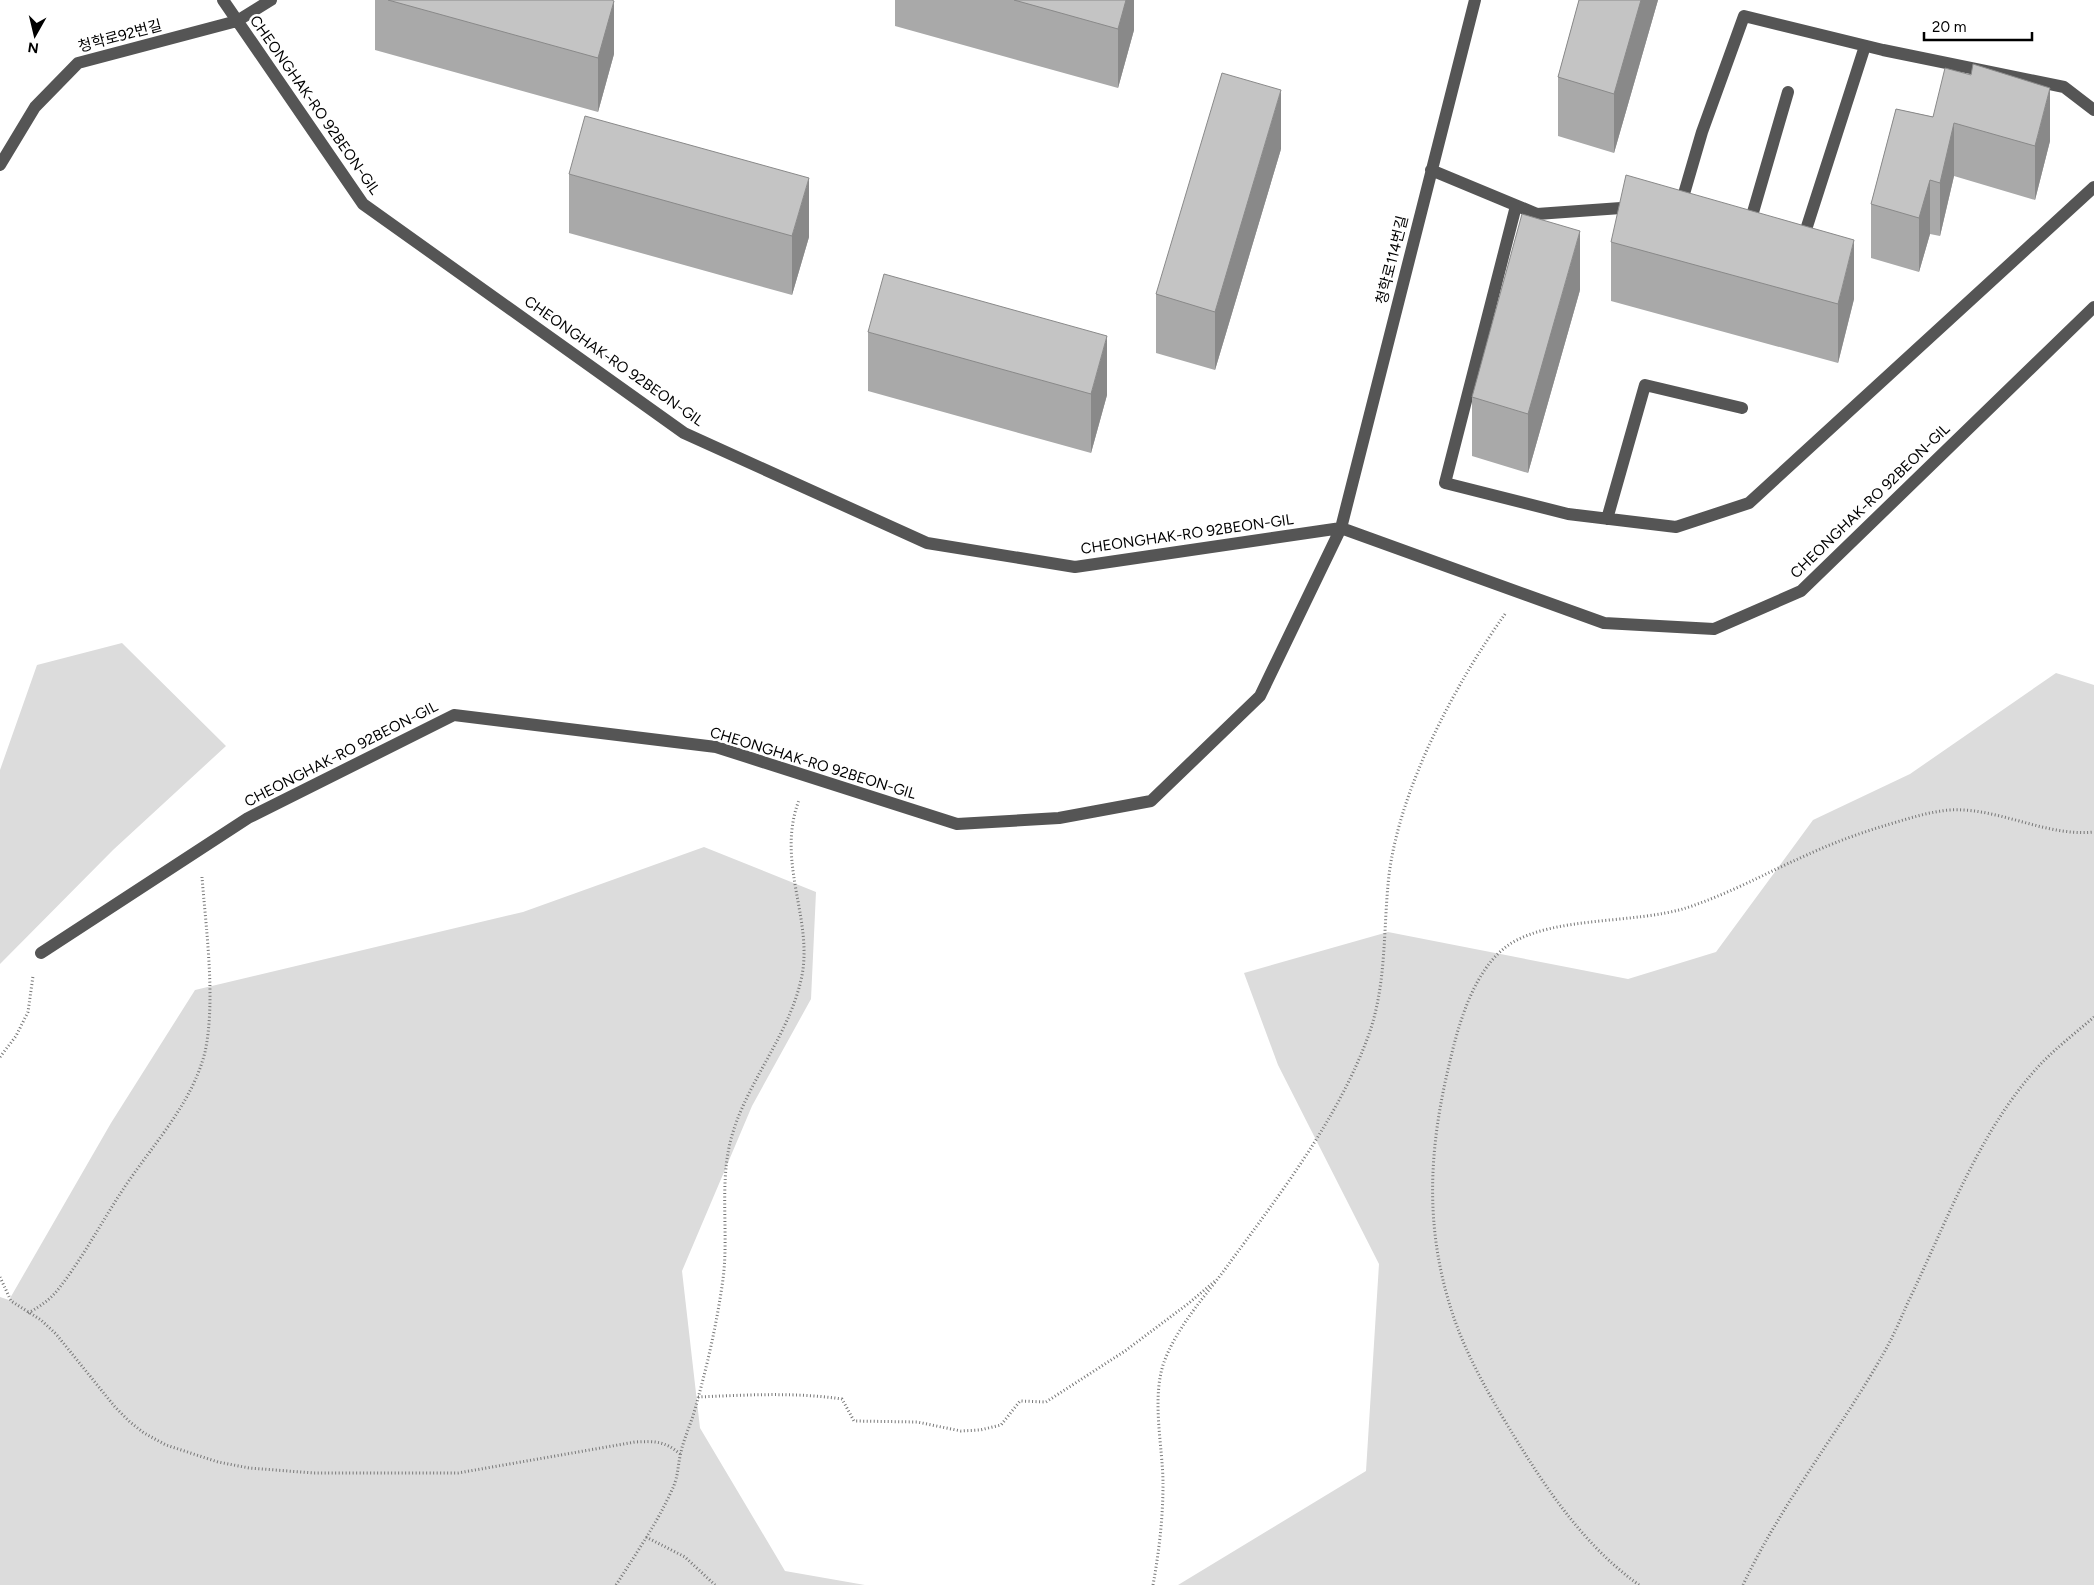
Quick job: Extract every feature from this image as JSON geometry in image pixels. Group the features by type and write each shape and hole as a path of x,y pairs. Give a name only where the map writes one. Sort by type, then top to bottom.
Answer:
{"street":[{"name":"CHEONGHAK-RO 92BEON-GIL","path":"222,0 363,204 684,433 927,543 1075,567 1341,528 1604,623 1714,629 1801,592 2094,307"},
{"name":"청학로92번길","path":"0,165 35,107 78,63 237,22 271,0"},
{"name":"청학로114번길","path":"1341,528 1475,0"},
{"path":"1681,205 1702,132 1744,16 1865,46 2064,87 2094,110"},
{"path":"1794,240 1803,242 1865,46"},
{"path":"1749,226 1788,92"},
{"path":"1431,170 1537,214 1652,206"},
{"path":"1516,206 1445,483 1568,514 1676,527 1749,503 2094,187"},
{"path":"1607,519 1645,385 1742,408"},
{"name":"CHEONGHAK-RO 92BEON-GIL","path":"41,953 248,818 454,715 716,747 957,824 1059,818 1151,800 1260,696 1341,528"}],"path":[{"path":"1153,1585 1163,1510 1158,1399 1165,1359 1182,1326 1300,1164 1338,1102 1356,1066 1376,1010 1384,958 1389,876 1393,851 1409,797 1434,734 1449,704 1484,644 1504,615"},
{"path":"616,1585 646,1537 671,1492 678,1475 680,1454 698,1396 716,1323 723,1279 726,1176 730,1140 742,1105 787,1021 801,981 804,962 803,938 790,853 794,815 809,776"},
{"path":"1639,1585 1621,1572 1590,1543 1544,1484 1508,1426 1466,1349 1443,1284 1434,1228 1432,1198 1434,1137 1438,1107 1452,1049 1462,1017 1479,978 1493,958 1510,944 1524,937 1557,927 1639,917 1684,909 1821,848 1862,832 1920,814 1964,810 2004,816 2051,829 2094,832"},
{"path":"28,1313 46,1303 64,1281 124,1187 180,1109 196,1076 206,1046 210,1002 199,849"},
{"path":"0,1057 16,1036 28,1012 33,977 41,953"},
{"path":"1743,1585 1766,1539 1847,1416 1887,1348 1964,1184 1990,1134 2010,1103 2050,1054 2094,1017"},
{"path":"0,1276 12,1301 41,1320 56,1334 115,1407 137,1427 166,1445 218,1462 249,1468 314,1473 458,1473 636,1442 653,1441 669,1444 680,1454"},
{"path":"698,1396 760,1394 828,1397 842,1399 854,1421 917,1422 960,1431 980,1430 1001,1425 1020,1401 1046,1402 1117,1356 1189,1303 1220,1276"},
{"path":"646,1537 685,1558 715,1585"}],"shaded area":[{"path":"122,643 226,746 113,850 0,964 0,770 37,665"},
{"path":"2056,673 2094,685 2094,1585 1178,1585 1366,1471 1379,1264 1278,1065 1244,973 1388,932 1628,979 1716,952 1813,820 1910,774"},
{"path":"704,847 816,892 811,999 752,1106 682,1271 700,1428 785,1571 865,1585 0,1585 0,1297 9,1300 111,1123 195,990 523,912"}],"building":[{"path":"388,0 612,0 614,1 598,58"},
{"path":"1014,0 1126,0 1118,29"},
{"path":"1579,0 1641,0 1614,94 1558,77"},
{"path":"1973,64 2050,88 2035,146 1954,123 1940,183 1930,180 1919,218 1871,204 1896,109 1933,117 1945,68 1971,75"},
{"path":"1222,73 1281,90 1215,312 1156,294"},
{"path":"585,116 809,178 792,236 569,174"},
{"path":"1626,175 1854,240 1838,304 1611,242"},
{"path":"1522,214 1580,231 1528,414 1472,397"},
{"path":"884,274 1107,336 1091,394 868,332"}]}
